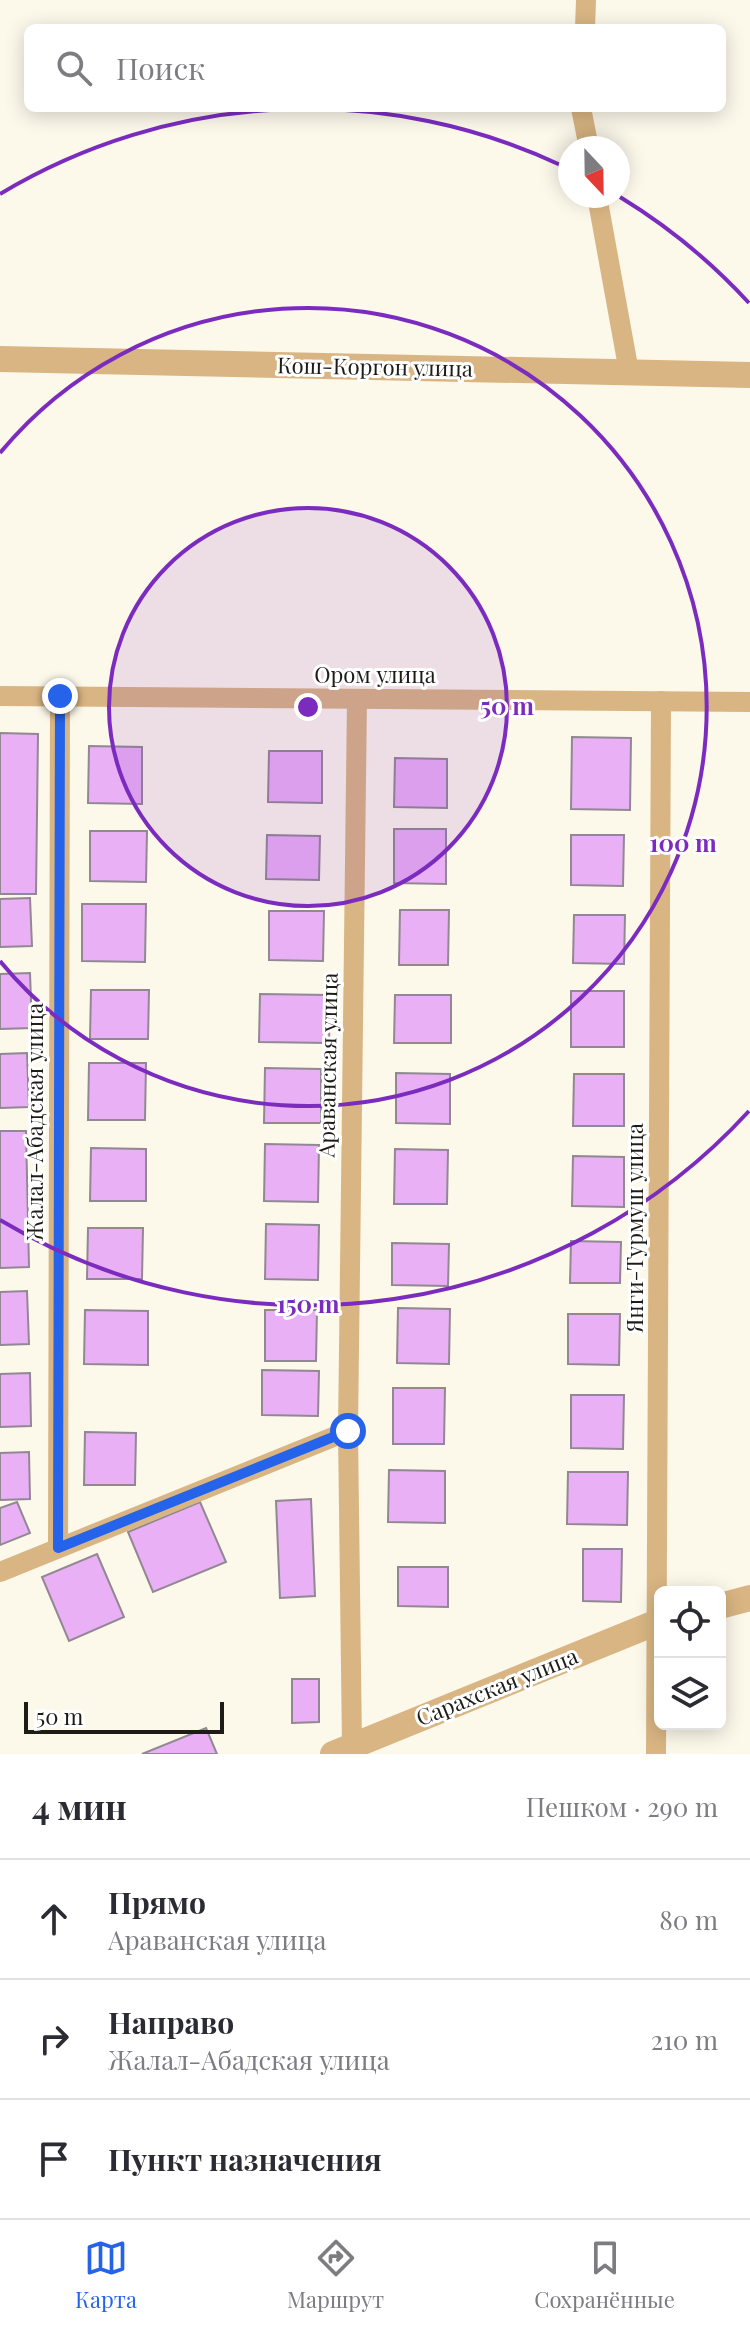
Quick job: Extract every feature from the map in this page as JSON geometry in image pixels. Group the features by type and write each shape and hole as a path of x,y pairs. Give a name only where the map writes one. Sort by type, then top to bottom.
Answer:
{"street":[{"path":"585,24 586,0"},
{"path":"582,112 587,136"},
{"path":"599,208 629,372"},
{"name":"Кош-Коргон улица","path":"0,359 750,375"},
{"name":"Ором улица","path":"0,696 750,702"},
{"name":"Жалал-Абадская улица","path":"58,1548 60,696"},
{"name":"Араванская улица","path":"342,1750 357,699"},
{"name":"Янги-Турмуш улица","path":"659,1586 661,701"},
{"path":"0,1572 348,1431"},
{"path":"726,1604 750,1598"},
{"name":"Сарахская улица","path":"342,1750 654,1623"},
{"name":"Янги-Турмуш улица","path":"656,1754 658,1658"}],"building":[{"path":"0,733 38,734 36,894 0,894"},
{"path":"572,737 631,738 630,810 571,809"},
{"path":"89,746 142,747 142,804 88,803"},
{"path":"269,751 322,751 322,803 268,802"},
{"path":"395,758 447,759 447,808 394,807"},
{"path":"394,829 446,829 446,884 394,883"},
{"path":"90,831 147,831 146,882 90,881"},
{"path":"267,835 320,836 319,880 266,879"},
{"path":"571,835 624,835 623,886 571,885"},
{"path":"30,898 32,946 0,947 0,899"},
{"path":"82,904 146,904 145,962 82,961"},
{"path":"400,910 449,910 448,965 399,965"},
{"path":"269,911 324,911 323,961 269,960"},
{"path":"574,915 625,915 624,964 573,963"},
{"path":"30,973 32,1028 0,1029 0,974"},
{"path":"91,990 149,990 148,1039 90,1039"},
{"path":"571,991 624,991 624,1047 571,1047"},
{"path":"260,994 330,995 329,1043 259,1042"},
{"path":"395,995 451,995 451,1043 394,1043"},
{"path":"27,1053 29,1107 0,1108 0,1054"},
{"path":"89,1063 146,1063 145,1120 88,1120"},
{"path":"265,1068 321,1069 321,1123 264,1123"},
{"path":"396,1073 450,1074 450,1124 396,1123"},
{"path":"574,1074 624,1074 624,1126 573,1126"},
{"path":"0,1131 26,1131 29,1267 0,1268"},
{"path":"265,1144 319,1145 318,1202 264,1201"},
{"path":"91,1148 146,1149 146,1201 90,1201"},
{"path":"395,1149 448,1150 447,1204 394,1204"},
{"path":"573,1156 624,1157 624,1207 572,1206"},
{"path":"266,1224 319,1225 318,1280 265,1279"},
{"path":"88,1228 143,1228 142,1279 87,1279"},
{"path":"571,1241 621,1242 620,1283 570,1283"},
{"path":"392,1243 449,1244 448,1286 392,1285"},
{"path":"27,1291 29,1344 0,1345 0,1292"},
{"path":"398,1308 450,1309 449,1364 397,1363"},
{"path":"85,1310 148,1311 148,1365 84,1364"},
{"path":"265,1310 317,1310 316,1361 265,1361"},
{"path":"568,1314 620,1314 619,1365 568,1364"},
{"path":"262,1370 319,1371 318,1416 262,1415"},
{"path":"30,1373 31,1426 0,1427 0,1374"},
{"path":"393,1388 445,1388 444,1444 393,1444"},
{"path":"571,1395 624,1395 623,1449 571,1448"},
{"path":"85,1432 136,1433 135,1485 84,1485"},
{"path":"29,1452 30,1499 0,1500 0,1453"},
{"path":"389,1470 445,1471 445,1523 388,1522"},
{"path":"568,1472 628,1472 627,1525 567,1524"},
{"path":"311,1499 315,1596 280,1598 276,1501"},
{"path":"17,1502 30,1533 0,1545 0,1508"},
{"path":"200,1502 226,1562 153,1592 128,1532"},
{"path":"583,1549 622,1549 621,1602 583,1601"},
{"path":"97,1554 124,1617 69,1641 42,1577"},
{"path":"398,1567 448,1567 448,1607 398,1606"},
{"path":"292,1679 319,1679 319,1722 292,1723"},
{"path":"206,1728 217,1754 142,1754"}],"route":[{"path":"60,696 58,1548 348,1431"}]}
